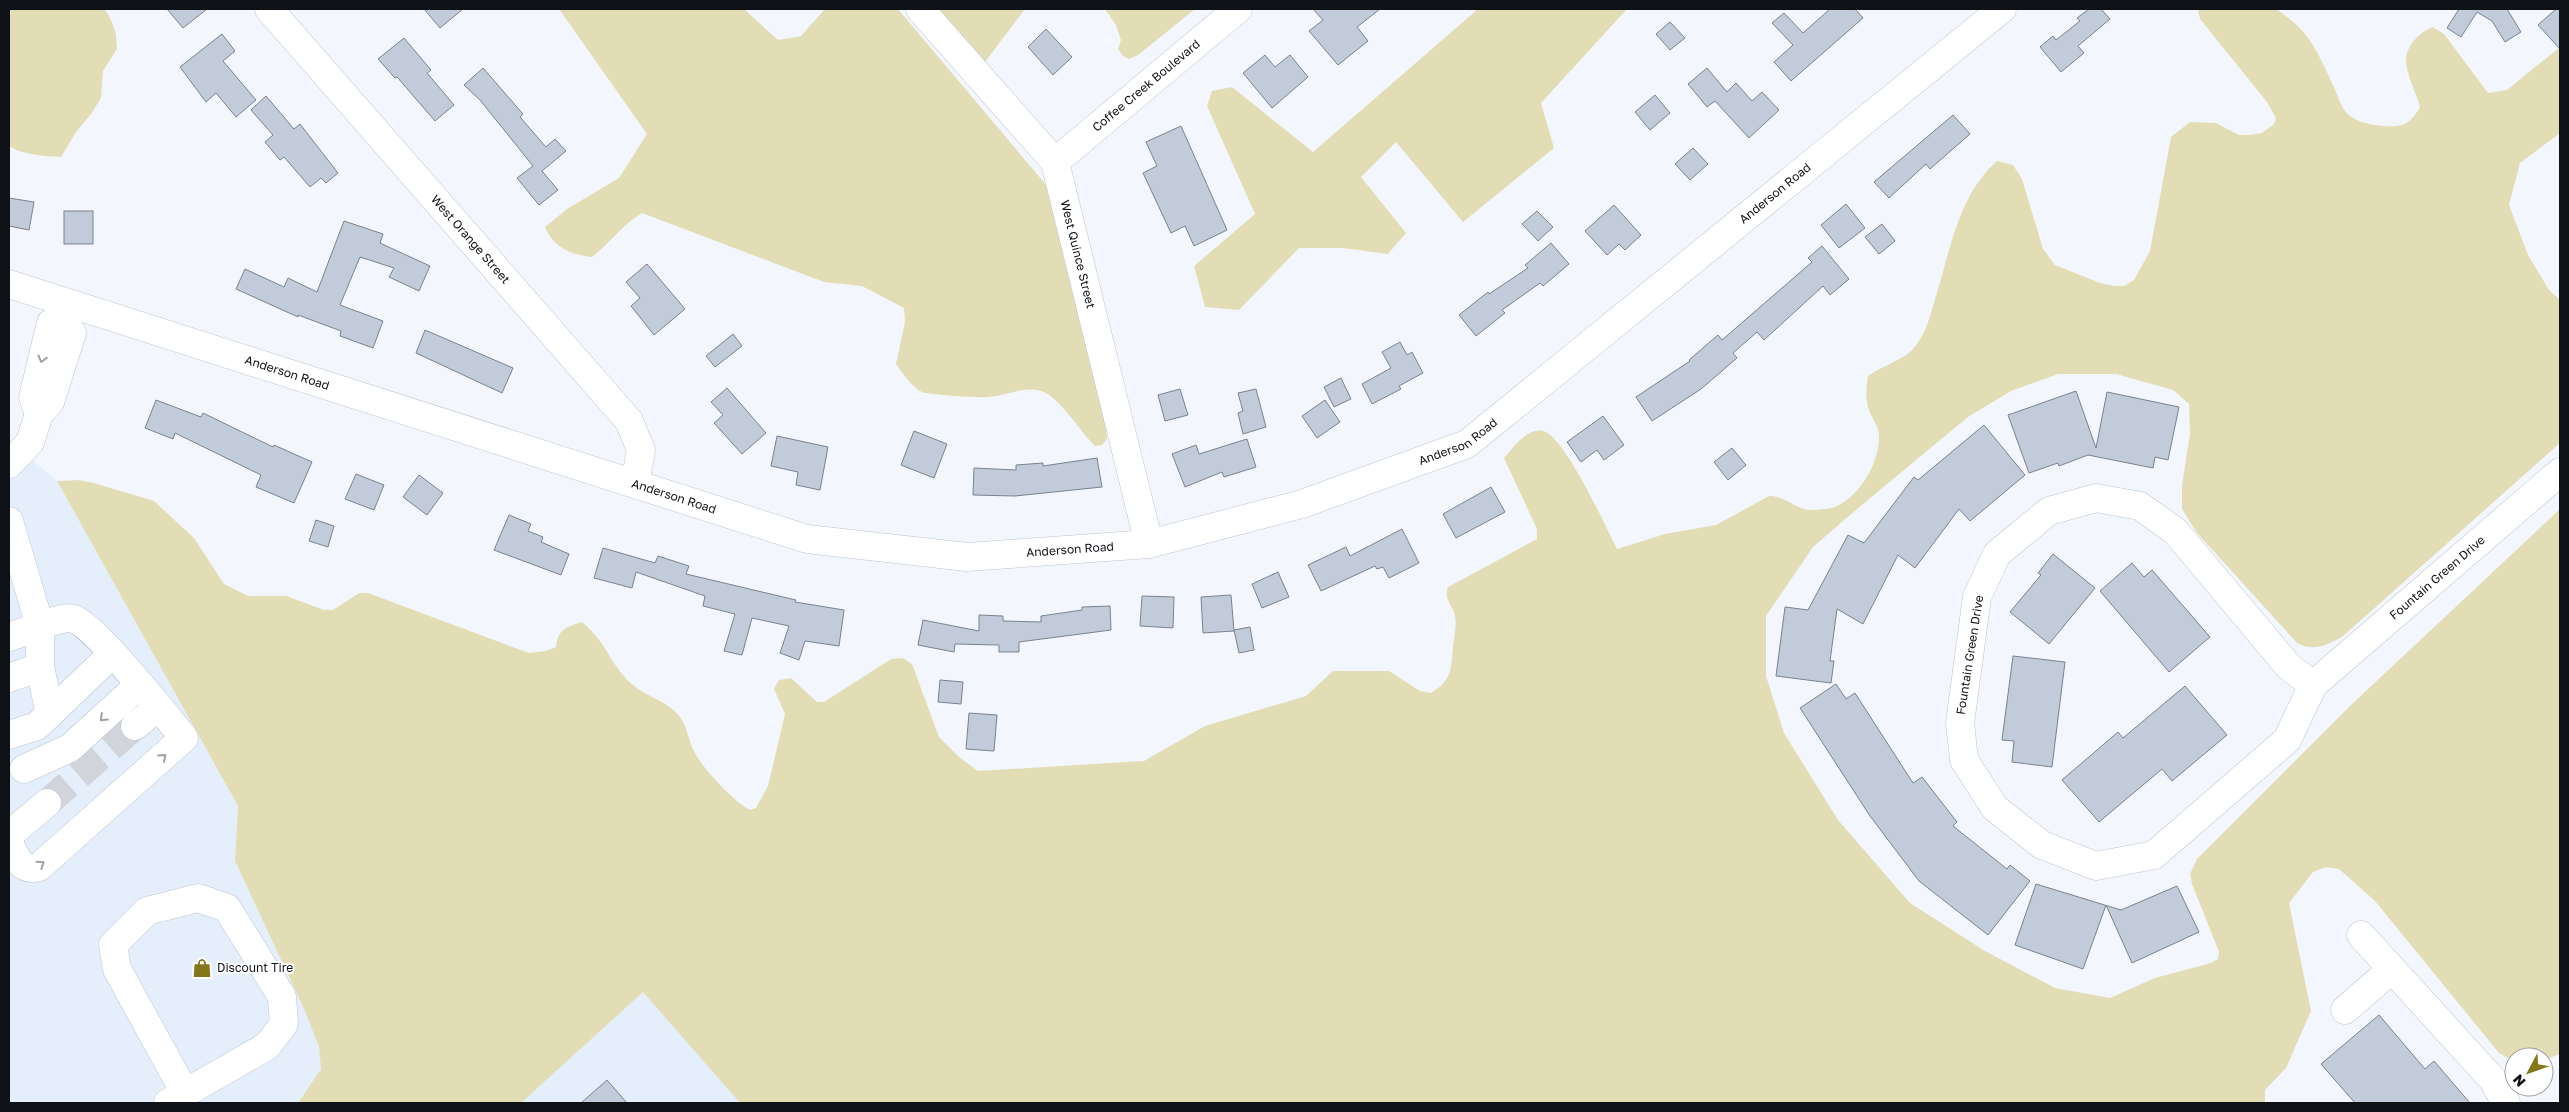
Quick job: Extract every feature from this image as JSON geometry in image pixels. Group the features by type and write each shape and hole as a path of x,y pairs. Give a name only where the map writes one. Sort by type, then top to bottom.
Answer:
{"street":[{"name":"West Orange Street","path":"269,9 629,421 641,450 635,484"},
{"name":"West Quince Street","path":"920,9 1055,162 1149,544"},
{"name":"Coffee Creek Boulevard","path":"1055,162 1238,9"},
{"name":"Anderson Road","path":"9,284 66,312 807,538 968,557 1149,544 1302,504 1467,444 2002,9"},
{"path":"9,464 30,442 39,414 33,397 36,378 51,324 66,312"},
{"name":"Fountain Green Drive","path":"2313,685 2289,667 2176,532 2140,506 2096,498 2049,510 1997,554 1977,597 1960,723 1964,760 1995,808 2042,845 2096,866 2154,855 2287,740 2313,685 2560,472"},
{"path":"9,521 40,626 40,667 50,714"},
{"path":"9,638 65,618 75,619 88,629 112,654 184,738 39,867 32,869 23,867 16,859 9,842"},
{"path":"9,735 37,726 112,654"},
{"path":"9,678 40,667"},
{"path":"15,773 70,748 139,685"},
{"path":"135,726 158,707"},
{"path":"9,835 47,803"},
{"path":"198,898 227,908 282,997 284,1024 267,1046 177,1098 117,969 114,945 147,911 198,898"},
{"path":"2361,935 2493,1080 2506,1103"},
{"path":"2345,1010 2392,969"}],"shaded area":[{"path":"9,9 105,9 112,22 116,34 117,49 103,71 101,98 76,132 61,157 27,153 9,146"},
{"path":"559,9 744,9 778,40 801,36 825,9 898,9 1047,186 1105,415 1107,439 1102,445 1095,446 1062,407 1048,394 1041,391 1021,390 983,397 935,394 918,390 896,364 905,322 904,308 862,286 824,282 642,213 628,223 592,257 570,252 558,245 548,234 545,227 567,209 619,178 647,134"},
{"path":"931,9 1025,9 985,62"},
{"path":"1105,9 1195,9 1138,55 1129,59 1123,56 1118,49 1121,40 1116,25"},
{"path":"1478,9 1627,9 1541,103 1554,148 1463,222 1396,142 1361,177 1406,233 1388,254 1343,248 1299,248 1239,310 1205,307 1194,266 1255,214 1207,106 1212,91 1232,87 1313,152"},
{"path":"2198,9 2276,9 2288,17 2305,34 2323,63 2345,111 2363,122 2380,126 2405,124 2413,118 2420,107 2406,61 2411,45 2423,32 2433,27 2444,34 2488,93 2507,90 2560,47 2560,133 2520,163 2509,205 2528,255 2549,290 2560,300 2560,443 2342,637 2326,645 2309,647 2297,643 2197,533 2182,509 2182,485 2190,434 2189,404 2173,390 2116,374 2058,374 2011,391 1968,417 1813,547 1766,616 1766,676 1784,733 1838,820 1910,903 1985,951 2055,988 2110,998 2155,978 2211,963 2218,959 2219,952 2192,884 2190,874 2197,859 2351,705 2560,509 2560,1054 2554,1056 2554,1047 2504,1047 2504,1056 2499,1053 2375,901 2339,869 2326,867 2313,872 2289,903 2311,1011 2286,1068 2265,1090 2265,1103 740,1103 643,992 521,1103 298,1103 321,1069 319,1047 305,1011 235,861 238,806 57,481 79,480 94,483 154,501 194,538 224,584 248,596 286,596 324,610 333,610 359,593 368,593 529,653 546,651 556,647 561,632 571,625 582,622 597,637 620,671 633,685 675,711 680,717 693,749 703,765 727,792 750,810 756,808 768,786 785,714 774,689 779,680 791,678 817,702 824,702 891,659 903,658 912,664 939,737 959,757 978,771 1144,761 1205,726 1306,696 1333,671 1389,671 1420,691 1431,693 1443,684 1447,679 1452,662 1456,628 1454,612 1447,599 1448,587 1537,539 1537,529 1504,458 1521,439 1531,432 1543,431 1552,436 1562,448 1584,483 1617,549 1665,534 1716,525 1769,496 1782,498 1808,510 1833,508 1844,502 1853,495 1867,477 1876,456 1879,435 1867,402 1868,376 1908,354 1920,340 1929,320 1964,207 1973,190 1997,161 2013,165 2022,179 2043,249 2055,265 2100,283 2124,286 2134,280 2150,251 2171,137 2190,122 2216,123 2239,135 2262,133 2274,124 2276,118 2267,102 2200,19"},
{"path":"9,440 57,481 238,806 235,861 305,1011 319,1047 322,1069 298,1103 9,1103"},
{"path":"643,991 740,1103 521,1103"}],"building":[{"path":"167,9 207,9 183,28"},
{"path":"424,9 463,9 440,28"},
{"path":"1313,9 1380,9 1357,27 1368,41 1338,65 1309,31 1323,20"},
{"path":"1830,9 1855,9 1863,18 1791,81 1774,62 1793,45 1772,23 1784,13 1803,33"},
{"path":"2089,9 2101,9 2110,19 2078,46 2084,53 2061,72 2040,47 2053,36 2056,40 2080,21 2077,18"},
{"path":"2459,9 2507,9 2521,32 2505,42 2492,21 2477,12 2461,37 2447,28"},
{"path":"2556,9 2560,9 2560,49 2538,25"},
{"path":"1670,22 1685,38 1670,50 1656,34"},
{"path":"1046,29 1072,57 1053,75 1028,47"},
{"path":"222,34 235,51 223,61 256,100 236,117 216,93 206,102 180,67"},
{"path":"404,38 431,70 427,73 454,105 435,121 397,77 395,78 378,59"},
{"path":"1265,55 1275,67 1290,55 1308,77 1272,108 1243,73"},
{"path":"483,68 523,114 520,117 546,147 555,139 566,151 542,171 558,190 539,205 517,178 533,166 480,100 464,85"},
{"path":"1707,68 1727,92 1736,83 1752,101 1762,92 1779,110 1749,138 1715,101 1707,107 1688,84"},
{"path":"1655,95 1670,113 1650,130 1635,112"},
{"path":"266,96 294,129 300,124 338,173 326,183 321,178 310,187 284,157 280,160 265,142 273,135 251,110"},
{"path":"1953,115 1970,134 1930,169 1926,164 1889,198 1874,182"},
{"path":"1181,126 1227,230 1194,246 1185,226 1171,233 1143,173 1157,166 1146,142"},
{"path":"1693,148 1708,164 1690,180 1675,164"},
{"path":"9,198 34,202 29,230 9,226"},
{"path":"1846,204 1865,228 1839,248 1821,225"},
{"path":"1614,205 1641,235 1625,250 1619,244 1607,255 1585,231"},
{"path":"64,211 93,211 93,244 64,244"},
{"path":"1537,211 1553,227 1538,241 1522,224"},
{"path":"344,221 383,234 380,243 430,266 419,291 389,277 394,268 360,257 340,305 383,321 373,348 340,336 341,331 298,315 298,317 236,289 245,269 284,287 288,278 317,292"},
{"path":"1882,224 1895,241 1879,254 1865,237"},
{"path":"1551,243 1569,264 1543,286 1540,283 1502,310 1505,313 1476,336 1459,315 1488,292 1489,294 1528,268 1525,265"},
{"path":"1822,246 1849,279 1830,295 1823,286 1764,340 1757,332 1733,353 1737,358 1701,389 1652,421 1636,397 1690,361 1718,335 1722,340 1812,262 1808,258"},
{"path":"647,264 685,309 654,335 631,306 640,298 626,282"},
{"path":"425,330 513,368 502,393 416,353"},
{"path":"733,334 742,346 715,367 706,356"},
{"path":"1400,342 1407,355 1412,352 1423,373 1399,386 1401,389 1372,404 1362,384 1391,368 1382,352"},
{"path":"1341,378 1351,399 1334,407 1324,387"},
{"path":"727,388 766,433 742,454 714,423 723,415 711,402"},
{"path":"1180,389 1188,415 1165,421 1158,395"},
{"path":"1256,389 1266,427 1243,434 1238,413 1243,411 1238,393"},
{"path":"2076,391 2096,448 2107,392 2179,407 2168,460 2155,457 2153,468 2088,455 2059,466 2058,463 2029,473 2008,415"},
{"path":"156,400 201,417 203,413 273,447 274,445 312,462 294,503 256,487 261,475 175,433 173,439 145,428"},
{"path":"1325,400 1340,422 1317,438 1302,416"},
{"path":"1603,416 1624,445 1604,460 1597,450 1581,462 1567,442"},
{"path":"1984,425 2025,475 1970,521 1959,509 1915,568 1898,555 1863,624 1837,609 1830,661 1834,661 1831,683 1776,676 1785,607 1808,610 1848,535 1864,543 1914,477 1918,480"},
{"path":"914,431 947,444 934,478 901,465"},
{"path":"777,436 828,447 820,490 796,485 798,472 771,466"},
{"path":"1247,439 1256,467 1224,477 1222,472 1185,487 1172,454 1196,445 1199,454"},
{"path":"1732,448 1746,465 1728,480 1714,462"},
{"path":"1097,458 1102,487 1015,496 973,495 974,468 1016,470 1016,465 1043,463 1043,466"},
{"path":"356,474 384,485 374,510 345,499"},
{"path":"419,475 443,493 427,515 403,497"},
{"path":"1491,487 1505,512 1456,538 1443,514"},
{"path":"509,515 531,524 528,531 543,537 541,542 569,554 561,575 494,550"},
{"path":"316,520 334,526 328,547 309,541"},
{"path":"1402,529 1419,563 1389,578 1383,567 1377,569 1375,566 1321,591 1308,565 1346,547 1350,556"},
{"path":"603,548 655,563 658,556 689,566 686,574 796,600 795,602 844,610 839,646 805,641 799,660 780,653 789,626 752,618 742,655 724,651 735,614 703,606 705,596 636,572 632,588 594,578"},
{"path":"2053,554 2095,588 2049,644 2010,612 2041,575 2038,573"},
{"path":"2132,563 2144,577 2152,570 2210,637 2169,672 2100,591"},
{"path":"1278,572 1289,597 1262,608 1252,584"},
{"path":"1231,595 1234,631 1203,633 1201,597"},
{"path":"1142,596 1174,597 1173,628 1140,626"},
{"path":"1110,606 1111,630 1019,642 1019,652 999,652 999,645 955,644 954,652 918,645 923,620 979,631 979,615 1003,616 1003,621 1041,622 1041,616 1082,610 1082,607"},
{"path":"1250,627 1254,650 1239,653 1234,630"},
{"path":"2013,656 2065,662 2052,767 2012,762 2014,741 2002,740"},
{"path":"940,680 963,682 961,704 938,702"},
{"path":"1836,684 1846,699 1855,693 1913,783 1922,777 1957,822 1953,826 2007,869 2010,865 2030,881 1988,935 1919,881 1870,816 1800,708"},
{"path":"2185,686 2227,735 2172,781 2162,769 2099,822 2062,780 2118,732 2123,738"},
{"path":"969,713 997,715 994,751 966,749"},
{"path":"2036,884 2106,905 2083,969 2015,945"},
{"path":"2177,886 2199,932 2132,963 2106,905 2121,910"},
{"path":"2379,1015 2425,1069 2434,1061 2470,1103 2355,1103 2321,1064"},
{"path":"607,1080 627,1103 581,1103"}],"tunnel":[{"path":"47,803 135,726"}],"place":[{"name":"Discount Tire","path":"202,968"}]}
